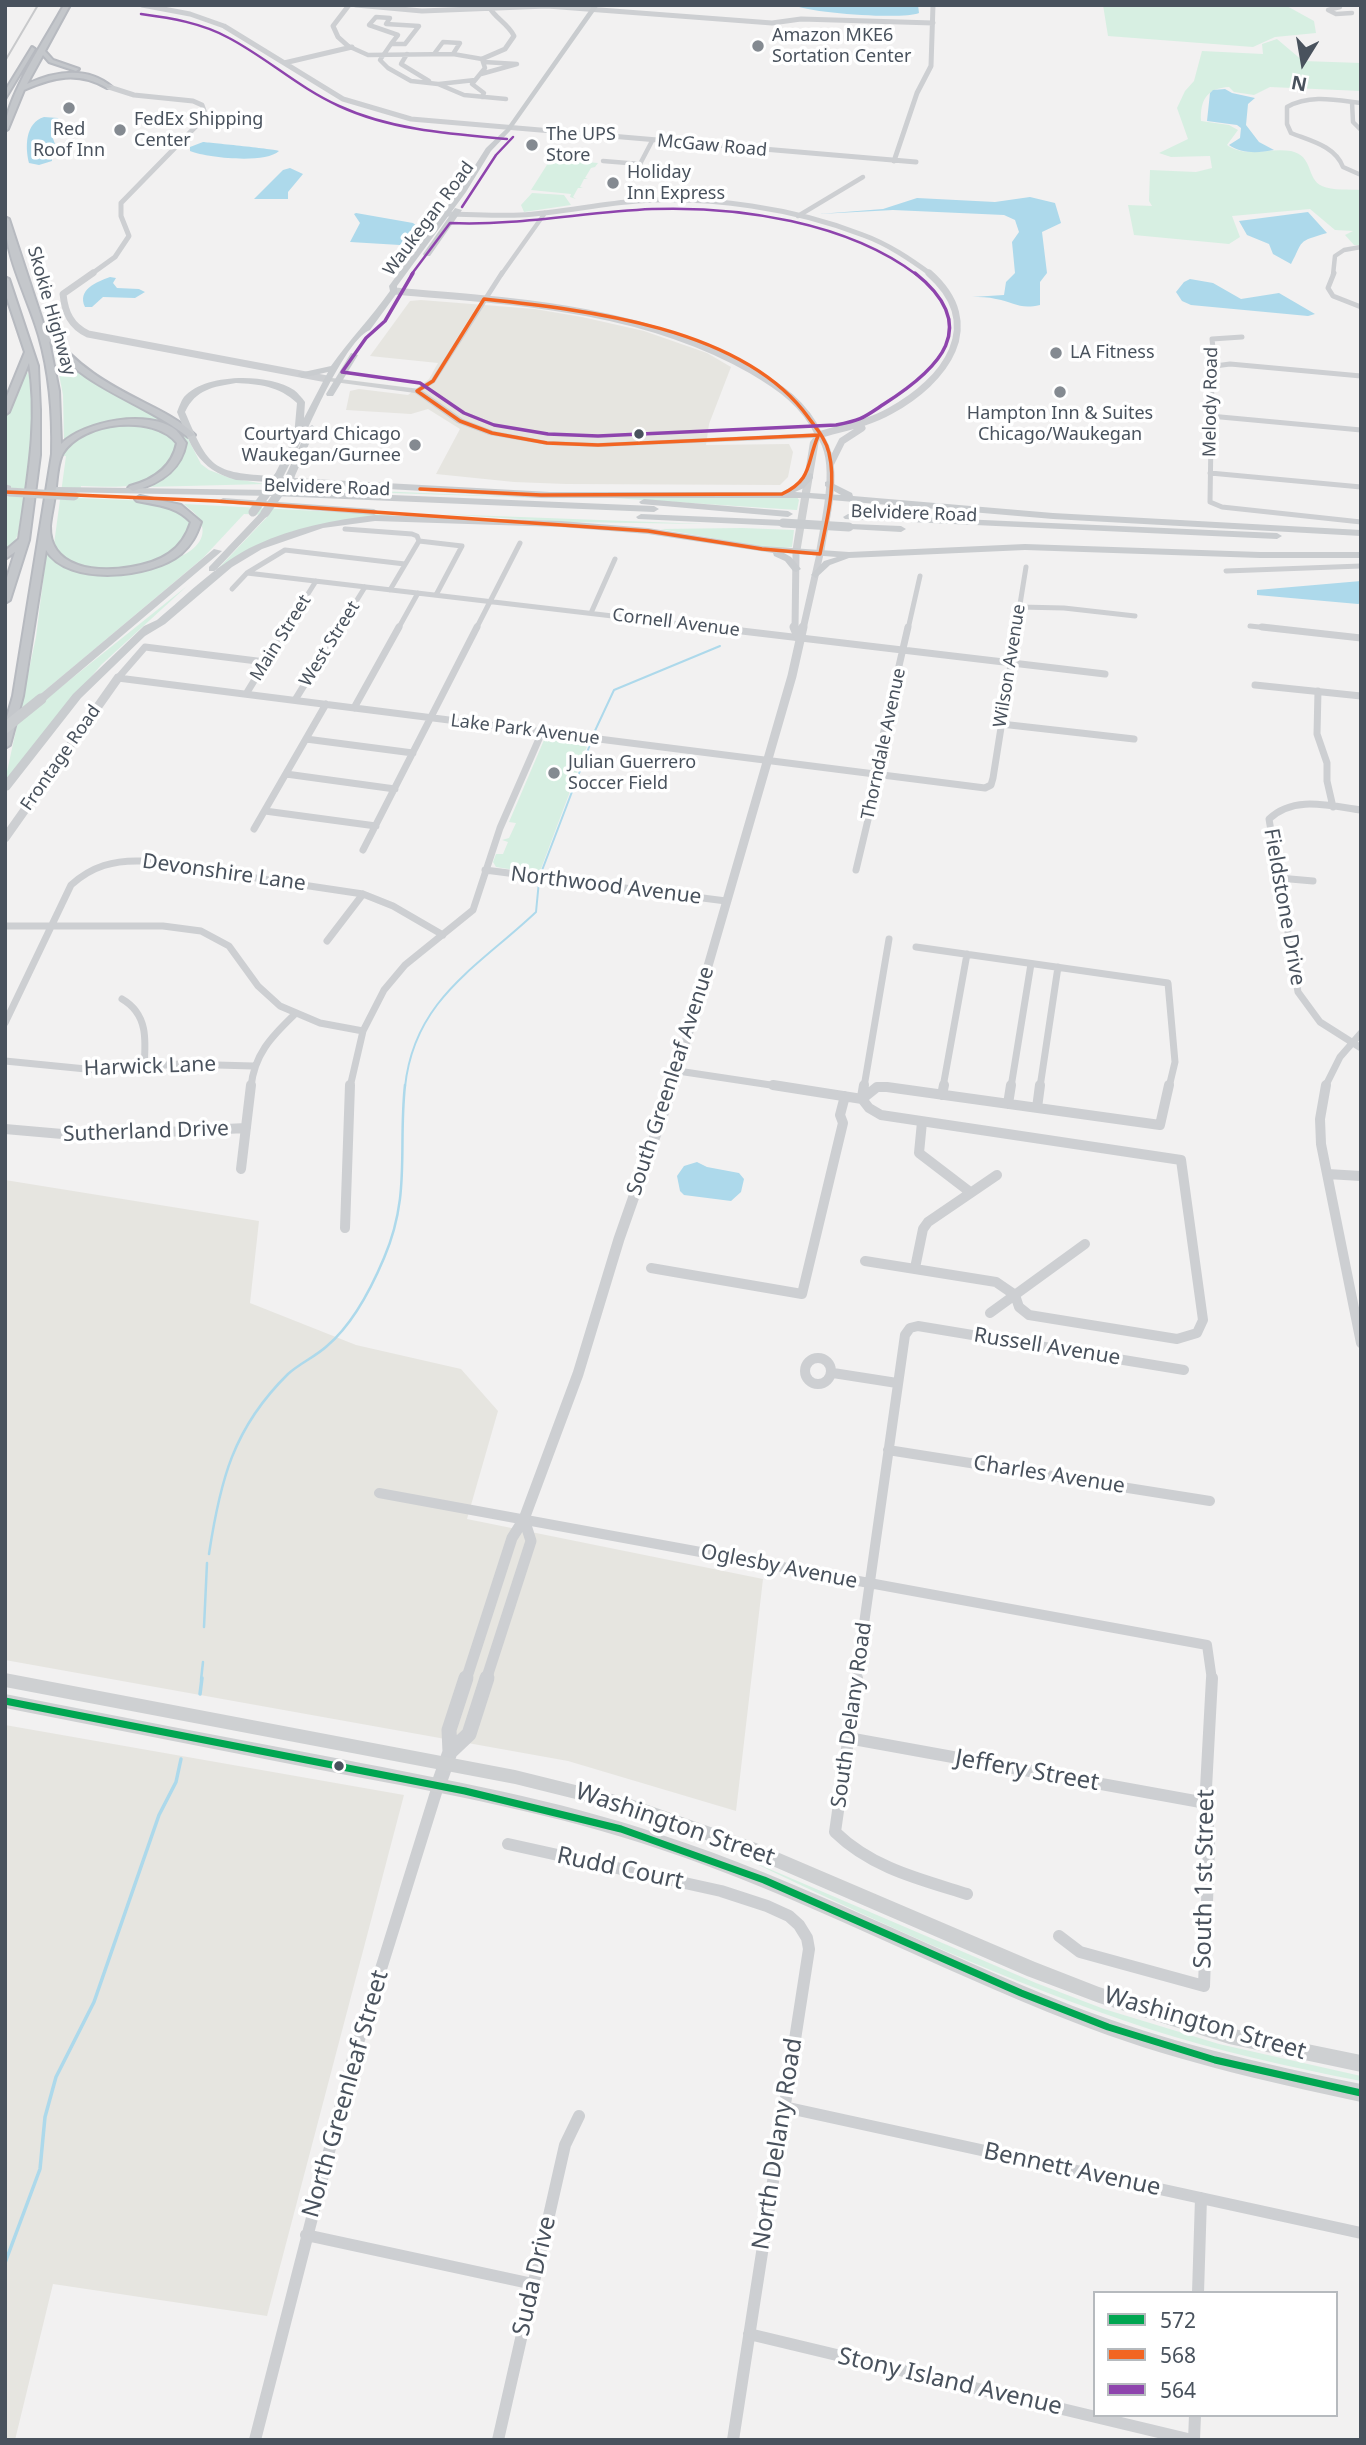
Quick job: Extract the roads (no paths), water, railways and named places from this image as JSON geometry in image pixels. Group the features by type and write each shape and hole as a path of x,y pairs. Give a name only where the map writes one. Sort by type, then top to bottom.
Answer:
{"highway":[{"path":"5,129 21,89 67,5"},
{"path":"5,97 36,42"},
{"path":"42,51 51,61 60,65 103,78 109,87"},
{"path":"21,89 46,77 65,74 91,76 109,87"},
{"name":"Skokie Highway","path":"5,219 47,349 55,386 57,454 18,696 5,745"},
{"name":"Skokie Highway","path":"5,279 36,384 36,434 24,540 5,600"},
{"path":"36,315 52,343 76,366 176,423 191,435"},
{"path":"5,412 29,354"},
{"path":"57,454 78,435 104,425 141,423 169,429 181,443 178,456 156,480 133,488"},
{"path":"46,526 53,553 63,562 81,569 120,571 156,564 181,552 193,540 196,522 176,505 140,499"},
{"path":"5,556 24,540"}],"main road":[{"name":"Waukegan Road","path":"5,728 187,578 223,545 253,512 278,477 327,379 360,331 367,328 394,291 403,286 450,214 510,135 508,130 594,8"},
{"name":"Waukegan Road","path":"142,634 208,573 265,513 290,477 318,415 338,380 370,333 367,328"},
{"path":"302,375 334,369"},
{"path":"327,379 418,391 460,421 492,433 547,443 598,445 819,435 824,438 831,463 820,554"},
{"path":"298,435 302,415 298,396 283,386 247,380 215,385 189,397 181,406 181,412 204,461 210,468 230,476 541,495 847,524"},
{"path":"796,553 814,442 819,435"},
{"path":"767,436 799,441 807,445 813,453"},
{"path":"782,494 801,486 810,476"},
{"path":"828,484 841,492 874,500"},
{"path":"75,492 275,485 393,487"},
{"name":"Belvidere Road","path":"7,490 57,490 140,499 786,519 810,516 873,528 1134,534"},
{"name":"Belvidere Road","path":"7,490 273,493 786,519"},
{"path":"541,495 807,495 1005,512 1134,534 1181,536 1361,533"},
{"path":"216,501 483,521"},
{"path":"5,788 77,696 142,634 242,556 295,532 322,525 375,518 561,524 648,531 796,553 861,555 1025,547 1134,534"},
{"path":"561,524 786,519"},
{"name":"Belvidere Road","path":"847,524 1361,540"},
{"path":"1181,536 1361,555"},
{"name":"Belvidere Road","path":"1181,536 1361,549"},
{"path":"762,549 784,556 796,569"},
{"path":"817,575 831,561 861,555"},
{"name":"Washington Street","path":"5,1680 448,1758 553,1785 677,1821 750,1847 1033,1970 1099,1995 1229,2036 1361,2064"},
{"name":"Washington Street","path":"5,1701 439,1786 570,1815 675,1847 740,1871 1005,1987 1126,2034 1267,2074 1361,2093"}],"street":[{"name":"McGaw Road","path":"142,5 187,13 218,23 343,99 373,110 434,123 916,162"},
{"path":"349,5 333,26 338,37 368,55 453,54 517,64 481,74"},
{"path":"356,5 422,11 489,7 594,8 772,23 801,19 933,23"},
{"path":"894,161 917,93 931,66 933,5"},
{"path":"1352,13 1336,14 1328,10 1338,6 1361,16"},
{"path":"481,60 501,49 514,36 513,31 493,18 489,7"},
{"path":"391,44 405,44 419,26 386,24 390,18 376,18 369,25 398,35 391,44 384,53 380,60 388,68 411,81 438,84 475,80"},
{"path":"434,54 443,42 460,43 453,54"},
{"path":"283,62 352,47"},
{"path":"408,54 401,64 431,83"},
{"path":"481,60 485,68 472,84 484,93 482,97"},
{"path":"438,84 464,95 506,99"},
{"path":"109,87 134,95 193,102 202,105 206,116 121,203 121,216 129,236 120,251 104,267 70,286 63,294 73,327 96,337 327,379"},
{"path":"1361,103 1309,99 1287,107 1287,128 1296,137 1332,150 1339,156 1343,167 1361,175"},
{"path":"1352,102 1353,122 1361,130"},
{"path":"603,161 640,164 652,141"},
{"path":"798,216 863,177"},
{"path":"450,214 496,216 545,213 621,202 683,201 738,205 798,216 864,235 919,264 940,284 958,314 958,338 947,364 929,384 886,413 819,435"},
{"path":"418,391 433,381 484,299 545,213"},
{"path":"1361,247 1344,250 1335,256 1334,272 1328,288 1333,296 1361,307"},
{"path":"394,291 544,305 598,315 678,336 750,368 791,395 813,419 819,435"},
{"name":"Melody Road","path":"1242,337 1212,339 1215,366 1212,373 1210,416 1210,502 1222,507 1361,522"},
{"path":"1215,366 1230,364 1361,376"},
{"path":"831,463 838,443 851,432 887,417 886,413"},
{"path":"1210,416 1361,430"},
{"path":"819,435 864,428"},
{"path":"1210,472 1361,486"},
{"path":"345,529 412,534 417,536 419,541"},
{"path":"419,541 461,546 436,595"},
{"path":"390,590 419,541"},
{"path":"363,850 520,543"},
{"path":"232,589 247,573 285,550 405,564"},
{"name":"South Greenleaf Avenue","path":"796,553 794,626 799,639"},
{"name":"South Greenleaf Avenue","path":"448,1758 449,1730 512,1538 524,1519 579,1374 619,1239 678,1071 768,760 817,575 820,554"},
{"path":"591,613 615,559"},
{"path":"1226,571 1361,566"},
{"name":"Wilson Avenue","path":"995,765 1026,567"},
{"name":"Cornell Avenue","path":"247,573 1105,674"},
{"name":"Thorndale Avenue","path":"856,870 872,803 874,774 920,576"},
{"name":"Main Street","path":"246,694 316,581"},
{"name":"West Street","path":"295,701 365,587"},
{"path":"354,708 418,593"},
{"path":"1020,607 1064,608 1135,616"},
{"path":"1250,626 1361,638"},
{"path":"118,678 145,647 265,662"},
{"name":"Lake Park Avenue","path":"118,678 985,788 991,785 995,765"},
{"name":"Frontage Road","path":"5,838 118,678"},
{"path":"1255,684 1361,696"},
{"path":"1318,691 1317,734 1327,763 1327,781 1333,807 1361,810"},
{"path":"254,829 326,704"},
{"path":"1001,724 1134,739"},
{"path":"345,1228 350,1079 363,1031 384,990 405,965 473,910 500,828 542,732"},
{"path":"306,739 413,753"},
{"path":"286,774 395,789"},
{"name":"Fieldstone Drive","path":"1333,807 1294,804 1277,809 1269,819 1298,992 1320,1021 1361,1048"},
{"path":"265,811 376,826"},
{"name":"Devonshire Lane","path":"5,1023 71,885 79,877 99,866 128,860 363,894 393,906 443,935"},
{"name":"Northwood Avenue","path":"485,870 726,901"},
{"path":"1279,878 1313,881"},
{"path":"327,941 363,894"},
{"path":"5,926 176,927 212,935 240,955 265,994 294,1015 332,1027 363,1031"},
{"path":"862,1099 889,939"},
{"path":"862,1099 877,1087 1160,1125 1175,1062 1168,983 916,947"},
{"path":"942,1095 967,954"},
{"path":"1008,1104 1031,964"},
{"path":"1037,1108 1058,967"},
{"path":"122,999 136,1007 142,1019 146,1042 144,1067"},
{"path":"241,1169 253,1066 274,1034 294,1015"},
{"path":"1361,1033 1350,1042 1332,1068 1321,1104 1320,1137 1361,1343"},
{"name":"Harwick Lane","path":"5,1061 96,1070 215,1064 253,1066"},
{"path":"678,1071 862,1099 869,1108 881,1115 1181,1160 1203,1320 1197,1333 1177,1339 1029,1315 1019,1307 1015,1295 996,1282 865,1261"},
{"path":"651,1268 802,1294 843,1122 840,1115 845,1096"},
{"path":"922,1122 919,1153 970,1192"},
{"name":"Sutherland Drive","path":"5,1129 96,1136 246,1128"},
{"path":"1327,1174 1361,1176"},
{"path":"915,1268 923,1228 928,1222 997,1175"},
{"path":"990,1313 1085,1244"},
{"path":"1348,1279 1361,1280"},
{"name":"Russell Avenue","path":"910,1328 918,1326 1184,1370"},
{"name":"South Delany Road","path":"910,1328 905,1335 897,1383 835,1832 847,1845 867,1859 900,1873 967,1894"},
{"path":"833,1373 897,1383"},
{"name":"Charles Avenue","path":"888,1450 1210,1501"},
{"name":"Oglesby Avenue","path":"379,1493 1179,1639"},
{"name":"South Greenleaf Avenue","path":"448,1758 469,1734 505,1624 531,1541 524,1519"},
{"name":"South 1st Street","path":"1059,1936 1080,1952 1204,1986 1208,1860 1206,1803 1212,1709 1210,1659 1207,1645 1179,1639"},
{"name":"Jeffery Street","path":"848,1738 1206,1803"},
{"name":"North Greenleaf Street","path":"255,2440 352,2062 448,1758"},
{"name":"Rudd Court","path":"508,1844 732,1895"},
{"name":"North Delany Road","path":"732,1895 789,1916 807,1938 809,1949 733,2440"},
{"name":"Bennett Avenue","path":"784,2107 1361,2234"},
{"name":"Suda Drive","path":"498,2440 565,2145 579,2116"},
{"path":"1198,2291 1201,2198"},
{"path":"306,2235 533,2284"},
{"name":"Stony Island Avenue","path":"749,2334 1093,2416"},
{"name":"Stony Island Avenue","path":"1097,2417 1193,2440"},
{"path":"1193,2440 1195,2417"}],"water":[{"path":"793,5 918,5 919,13 895,16 856,15 817,11"},
{"path":"1225,89 1255,98 1248,104 1246,125 1259,142 1274,150 1250,152 1234,148 1229,145 1240,138 1241,128 1237,125 1207,121 1210,93 1213,90"},
{"path":"44,117 58,118 60,121 51,133 55,144 52,148 52,161 39,165 29,163 28,136 33,124"},
{"path":"203,142 279,151 249,159 222,158 190,151 190,147"},
{"path":"290,168 303,174 288,192 288,199 254,199 283,170"},
{"path":"1030,197 1055,203 1061,223 1042,232 1047,273 1040,282 1040,305 1033,306 972,297 1004,295 1006,282 1015,273 1012,242 1019,232 1015,220 1004,215 893,210 819,214 883,209 917,198 995,202"},
{"path":"1308,212 1327,233 1302,243 1291,264 1273,254 1269,244 1247,235 1239,221"},
{"path":"354,214 413,223 418,227 400,245 350,242 360,223"},
{"path":"110,277 116,278 113,283 117,288 139,289 145,292 135,298 103,297 92,307 85,307 83,301 86,291"},
{"path":"1190,279 1213,283 1241,299 1279,293 1315,314 1308,316 1191,305 1182,301 1176,292"},
{"path":"1361,581 1361,603 1358,604 1257,595 1257,590"},
{"path":"697,1162 707,1167 739,1173 744,1179 741,1192 731,1201 684,1195 680,1191 677,1176 684,1166"}],"waterway":[{"path":"593,735 614,690 720,646"},
{"path":"541,873 591,742"},
{"path":"405,1087 411,1056 421,1030 435,1007 471,968 536,912 539,881"},
{"path":"209,1554 224,1479 242,1435 269,1394 288,1374 322,1350 345,1327 367,1294 384,1258 398,1213 401,1192 405,1085"},
{"path":"204,1627 207,1563"},
{"path":"201,1680 203,1662"},
{"path":"200,1694 202,1678"},
{"path":"5,2263 40,2169 45,2117 56,2077 94,2002 159,1815 176,1782 181,1759"}],"railway":[{"path":"5,61 38,5"}],"place":[{"name":"Amazon MKE6 Sortation Center","path":"758,46"},
{"name":"Red Roof Inn","path":"69,108"},
{"name":"FedEx Shipping Center","path":"120,130"},
{"name":"The UPS Store","path":"532,145"},
{"name":"Holiday Inn Express","path":"613,183"},
{"name":"LA Fitness","path":"1056,353"},
{"name":"Hampton Inn & Suites Chicago/Waukegan","path":"1060,392"},
{"name":"Courtyard Chicago Waukegan/Gurnee","path":"415,445"},
{"name":"Julian Guerrero Soccer Field","path":"554,773"}]}
